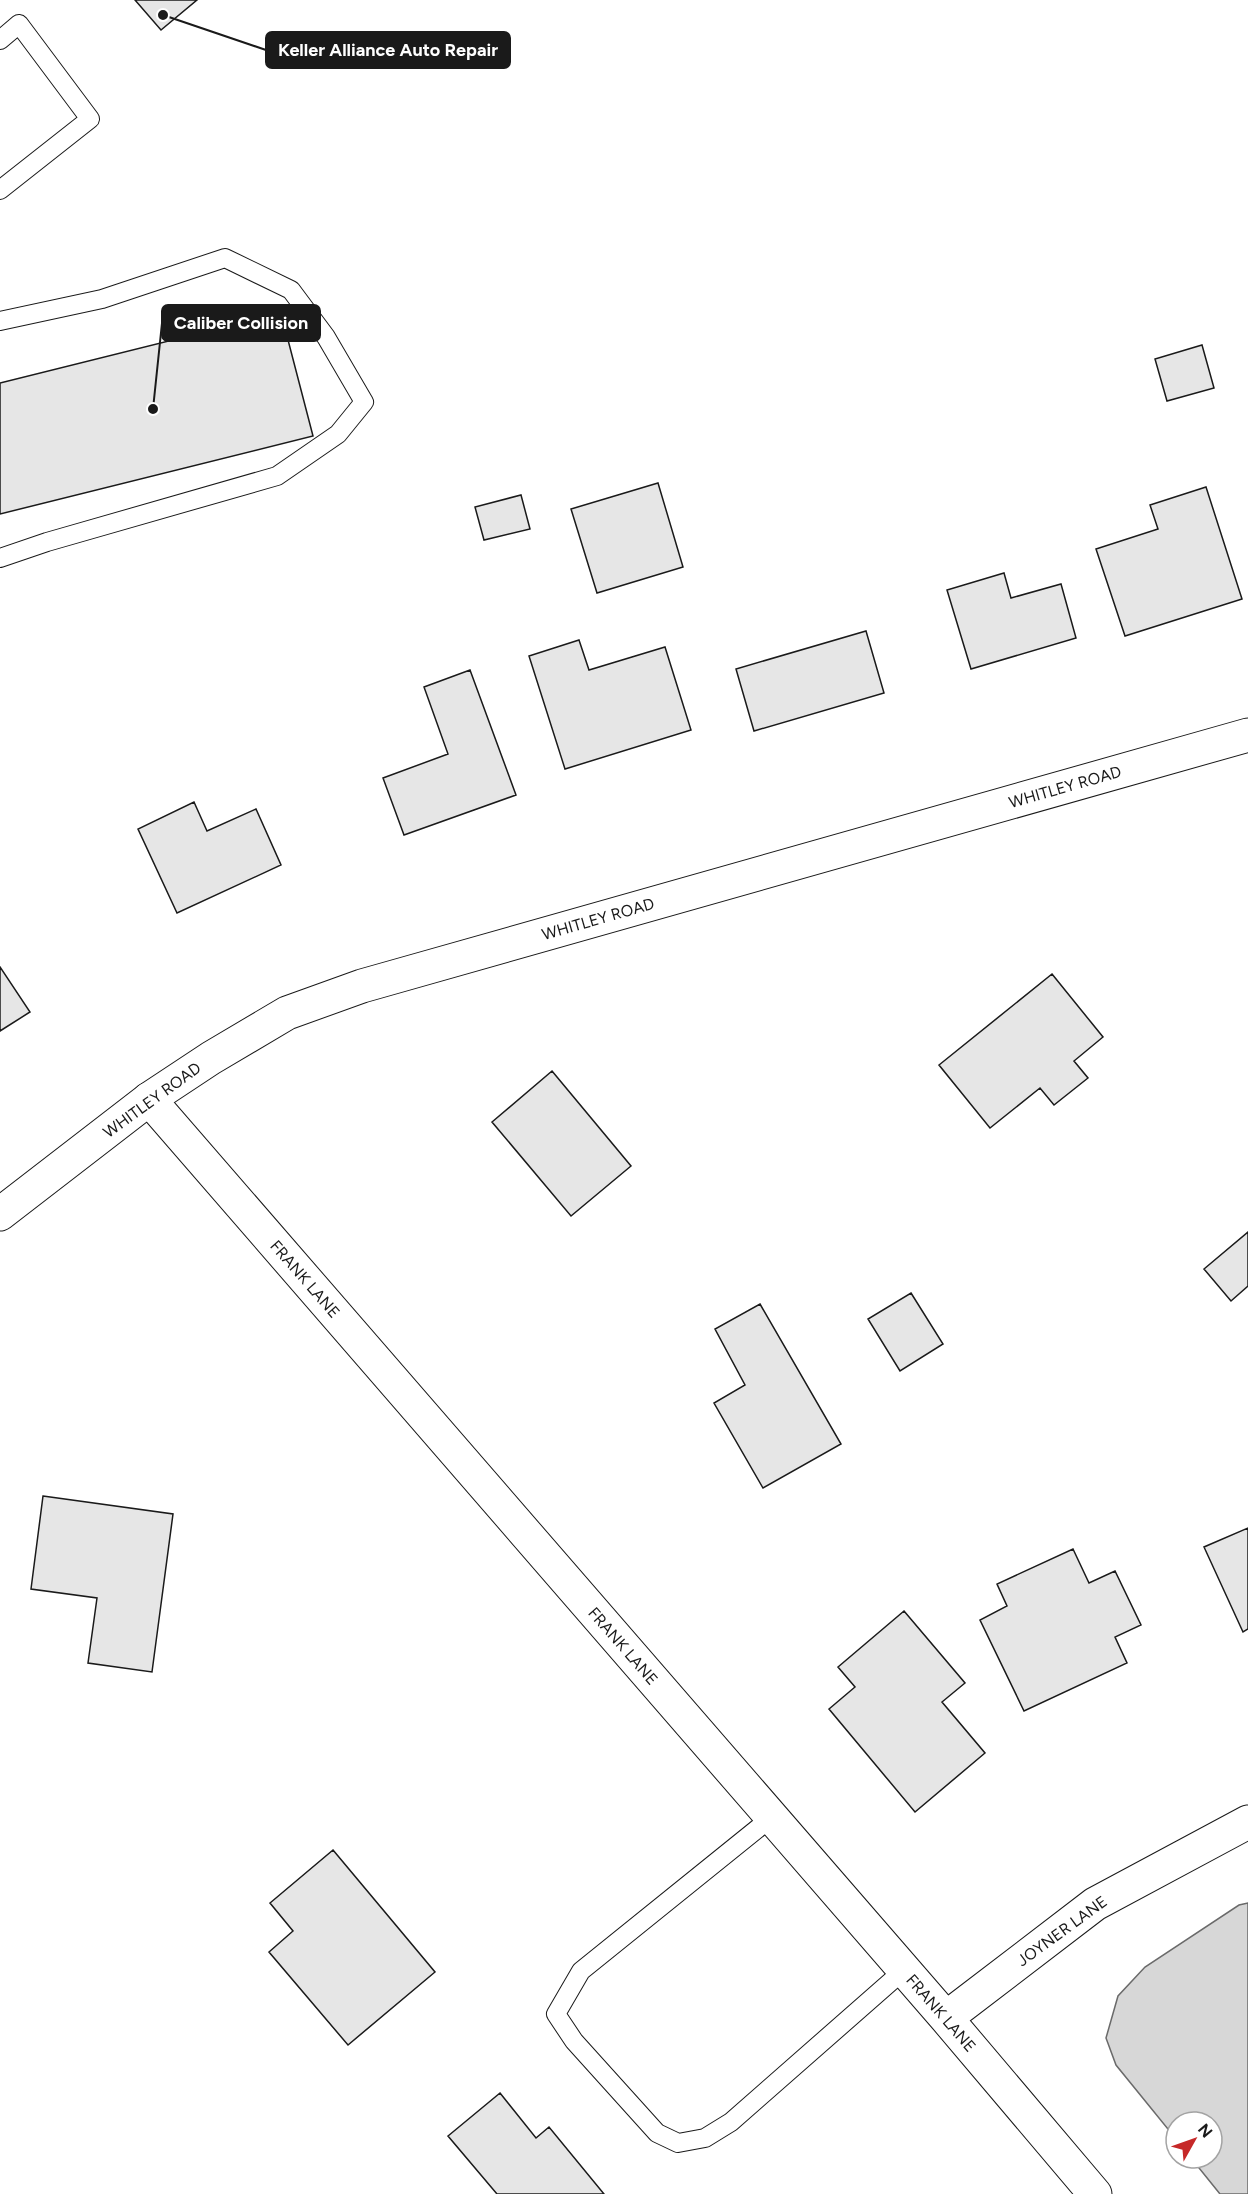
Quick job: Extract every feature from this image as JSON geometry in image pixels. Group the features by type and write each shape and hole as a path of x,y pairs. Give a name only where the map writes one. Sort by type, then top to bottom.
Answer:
{"street":[{"name":"WHITLEY ROAD","path":"0,1214 149,1099 211,1058 287,1013 362,986 1248,735"},
{"name":"FRANK LANE","path":"149,1099 946,2018 1095,2194"},
{"name":"JOYNER LANE","path":"946,2018 1095,1904 1248,1822"}],"lane":[{"path":"0,40 19,24 90,118 0,190"},
{"path":"0,321 102,298 225,258 291,290 326,337 364,402 338,434 276,476 47,542 0,558"},
{"path":"772,1817 580,1971 556,2014 574,2041 657,2133 678,2143 705,2138 731,2122 904,1970"}],"shaded area":[{"path":"1248,1903 1248,2194 1220,2194 1201,2170 1224,2170 1224,2110 1164,2110 1164,2124 1116,2065 1106,2038 1118,1996 1145,1967 1239,1905"}],"building":[{"path":"135,0 197,0 161,30"},
{"path":"281,313 313,436 0,514 0,383"},
{"path":"1202,345 1214,388 1167,401 1155,359"},
{"path":"658,483 683,567 597,593 571,509"},
{"path":"1206,487 1242,599 1125,636 1096,549 1158,529 1150,505"},
{"path":"521,495 530,529 484,540 475,507"},
{"path":"1004,573 1011,598 1061,584 1076,638 971,669 947,590"},
{"path":"866,631 884,693 754,731 736,669"},
{"path":"579,640 589,670 665,647 691,730 565,769 529,656"},
{"path":"470,670 516,795 404,835 383,778 448,754 424,687"},
{"path":"194,802 207,831 256,809 281,865 177,913 138,829"},
{"path":"0,967 30,1012 0,1031"},
{"path":"1052,974 1103,1037 1074,1061 1088,1078 1054,1105 1040,1088 990,1128 939,1065"},
{"path":"552,1071 631,1166 571,1216 492,1122"},
{"path":"1248,1232 1248,1286 1231,1301 1204,1269"},
{"path":"911,1293 943,1344 900,1371 868,1319"},
{"path":"760,1304 841,1444 763,1488 714,1403 745,1385 715,1329"},
{"path":"43,1496 173,1514 152,1672 88,1663 97,1598 31,1589"},
{"path":"1248,1528 1248,1629 1243,1632 1204,1547"},
{"path":"1073,1549 1089,1583 1115,1571 1141,1625 1115,1637 1127,1663 1024,1711 980,1620 1007,1606 997,1584"},
{"path":"904,1611 965,1683 942,1702 985,1753 915,1812 829,1709 855,1687 838,1667"},
{"path":"333,1850 435,1972 348,2045 269,1952 293,1931 270,1903"},
{"path":"500,2093 536,2138 549,2127 604,2194 497,2194 448,2136"}],"place":[{"name":"Keller Alliance Auto Repair","path":"163,15"},
{"name":"Caliber Collision","path":"153,409"}]}
